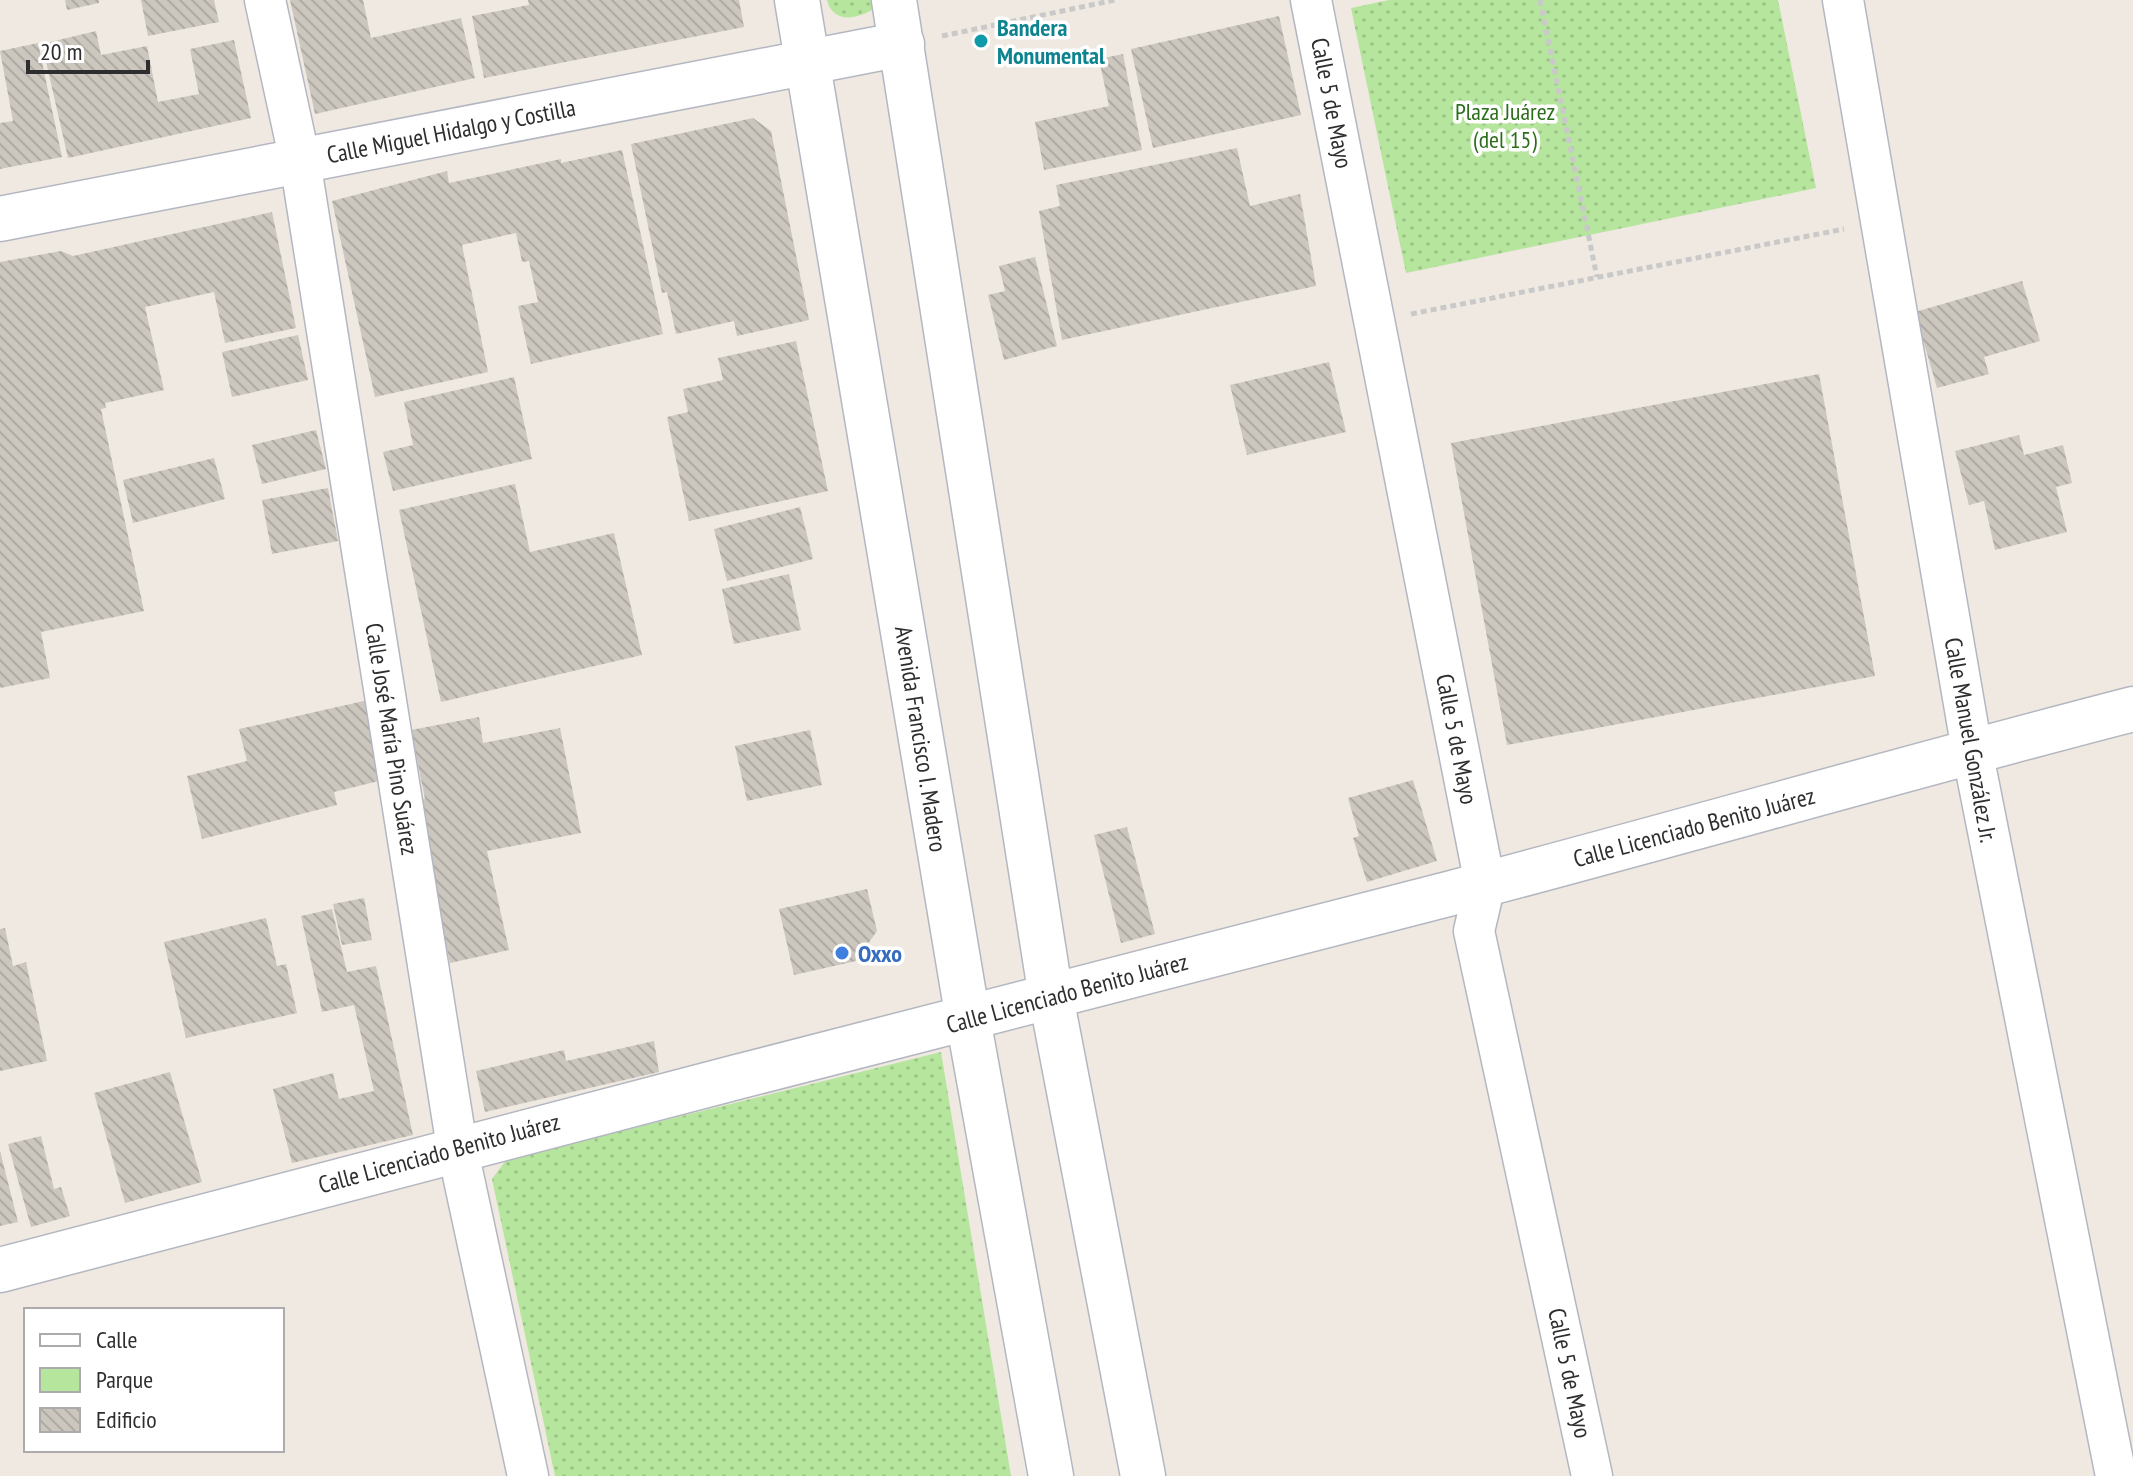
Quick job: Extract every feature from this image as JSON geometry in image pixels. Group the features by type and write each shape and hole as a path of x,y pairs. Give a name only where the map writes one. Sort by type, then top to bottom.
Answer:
{"street":[{"name":"Calle José María Pino Suárez","path":"265,0 300,161 457,1147 528,1476"},
{"name":"Avenida Francisco I. Madero","path":"797,0 968,1019 1051,1476"},
{"path":"894,0 1051,997 1143,1476"},
{"name":"Calle 5 de Mayo","path":"1311,0 1485,884 1474,931 1592,1476"},
{"name":"Calle Manuel González Jr.","path":"1843,0 1972,750 2116,1476"},
{"name":"Calle Miguel Hidalgo y Costilla","path":"0,219 902,44"},
{"name":"Calle Licenciado Benito Juárez","path":"0,1270 457,1147 968,1019 1485,884 2133,709"}],"path":[{"path":"902,44 1115,0"},
{"path":"1540,0 1597,277"},
{"path":"1374,321 1881,222"}],"green space":[{"path":"827,0 877,0 877,7 856,16 841,17 830,8"},
{"name":"Plaza Juárez (del 15)","path":"1389,0 1778,0 1816,188 1406,273 1351,8"},
{"path":"941,1052 1011,1476 555,1476 492,1179 507,1159"}],"building":[{"path":"65,0 99,0 99,3 67,10"},
{"path":"141,0 214,0 219,22 148,36"},
{"path":"290,0 363,0 371,38 461,18 475,78 315,114"},
{"path":"528,0 739,0 744,27 484,78 472,16 529,5"},
{"path":"1279,16 1301,115 1153,148 1131,49"},
{"path":"96,31 101,55 147,46 158,102 199,94 190,49 234,40 251,118 68,158 42,44"},
{"path":"38,43 62,157 0,169 0,123 13,121 0,51"},
{"path":"1123,54 1142,150 1044,170 1035,122 1109,106 1099,59"},
{"path":"753,118 771,131 809,320 737,336 734,321 676,334 667,292 662,293 631,144"},
{"path":"1237,148 1250,206 1300,194 1316,286 1062,340 1039,211 1060,206 1056,185"},
{"path":"622,150 663,334 531,364 518,306 538,302 529,261 522,262 516,233 462,245 488,372 375,397 332,201 447,171 449,183 561,159 561,163"},
{"path":"272,212 296,328 225,343 214,292 145,307 164,390 105,403 106,408 101,409 144,611 41,632 50,678 0,688 0,262 61,251 73,256"},
{"path":"1035,257 1057,346 1004,360 988,295 1005,291 999,266"},
{"path":"2022,281 2040,341 1984,357 1989,374 1937,388 1915,312"},
{"path":"298,335 308,380 232,397 222,352"},
{"path":"796,341 828,491 689,521 667,417 688,412 683,389 723,380 718,358"},
{"path":"1329,362 1346,432 1247,455 1230,385"},
{"path":"1819,374 1875,676 1507,745 1451,443"},
{"path":"514,377 532,459 393,491 383,452 413,445 404,402"},
{"path":"316,430 326,469 262,484 252,445"},
{"path":"2019,435 2024,455 2063,445 2072,483 2056,487 2067,532 1995,550 1984,501 1969,505 1955,451"},
{"path":"214,458 225,499 133,523 123,480"},
{"path":"515,484 530,552 614,533 642,655 441,702 399,510"},
{"path":"328,488 338,541 272,554 262,500"},
{"path":"800,507 813,559 727,581 714,529"},
{"path":"789,574 801,630 734,644 722,589"},
{"path":"377,698 391,778 334,792 337,805 202,839 187,776 247,761 239,729"},
{"path":"479,717 483,743 560,728 581,833 487,851 509,950 450,963 415,800 425,799 411,730"},
{"path":"810,730 822,785 747,801 735,746"},
{"path":"1413,780 1437,861 1367,882 1353,838 1359,836 1348,798"},
{"path":"1127,827 1155,934 1121,943 1094,835"},
{"path":"867,889 877,931 856,961 794,975 779,909"},
{"path":"364,898 372,940 342,945 333,904"},
{"path":"332,909 347,972 376,966 413,1135 292,1163 273,1089 333,1073 339,1099 374,1091 354,1005 322,1012 301,916"},
{"path":"266,918 277,966 286,964 297,1013 186,1038 164,942"},
{"path":"5,928 13,966 26,962 47,1061 0,1071 0,929"},
{"path":"654,1041 659,1072 485,1112 476,1071 564,1050 566,1061"},
{"path":"170,1072 202,1182 125,1203 94,1093"},
{"path":"41,1136 54,1189 61,1187 70,1216 31,1227 8,1144"},
{"path":"0,1151 18,1222 0,1226"}],"place":[{"name":"Bandera Monumental","path":"981,41"},
{"name":"Oxxo","path":"842,953"}]}
